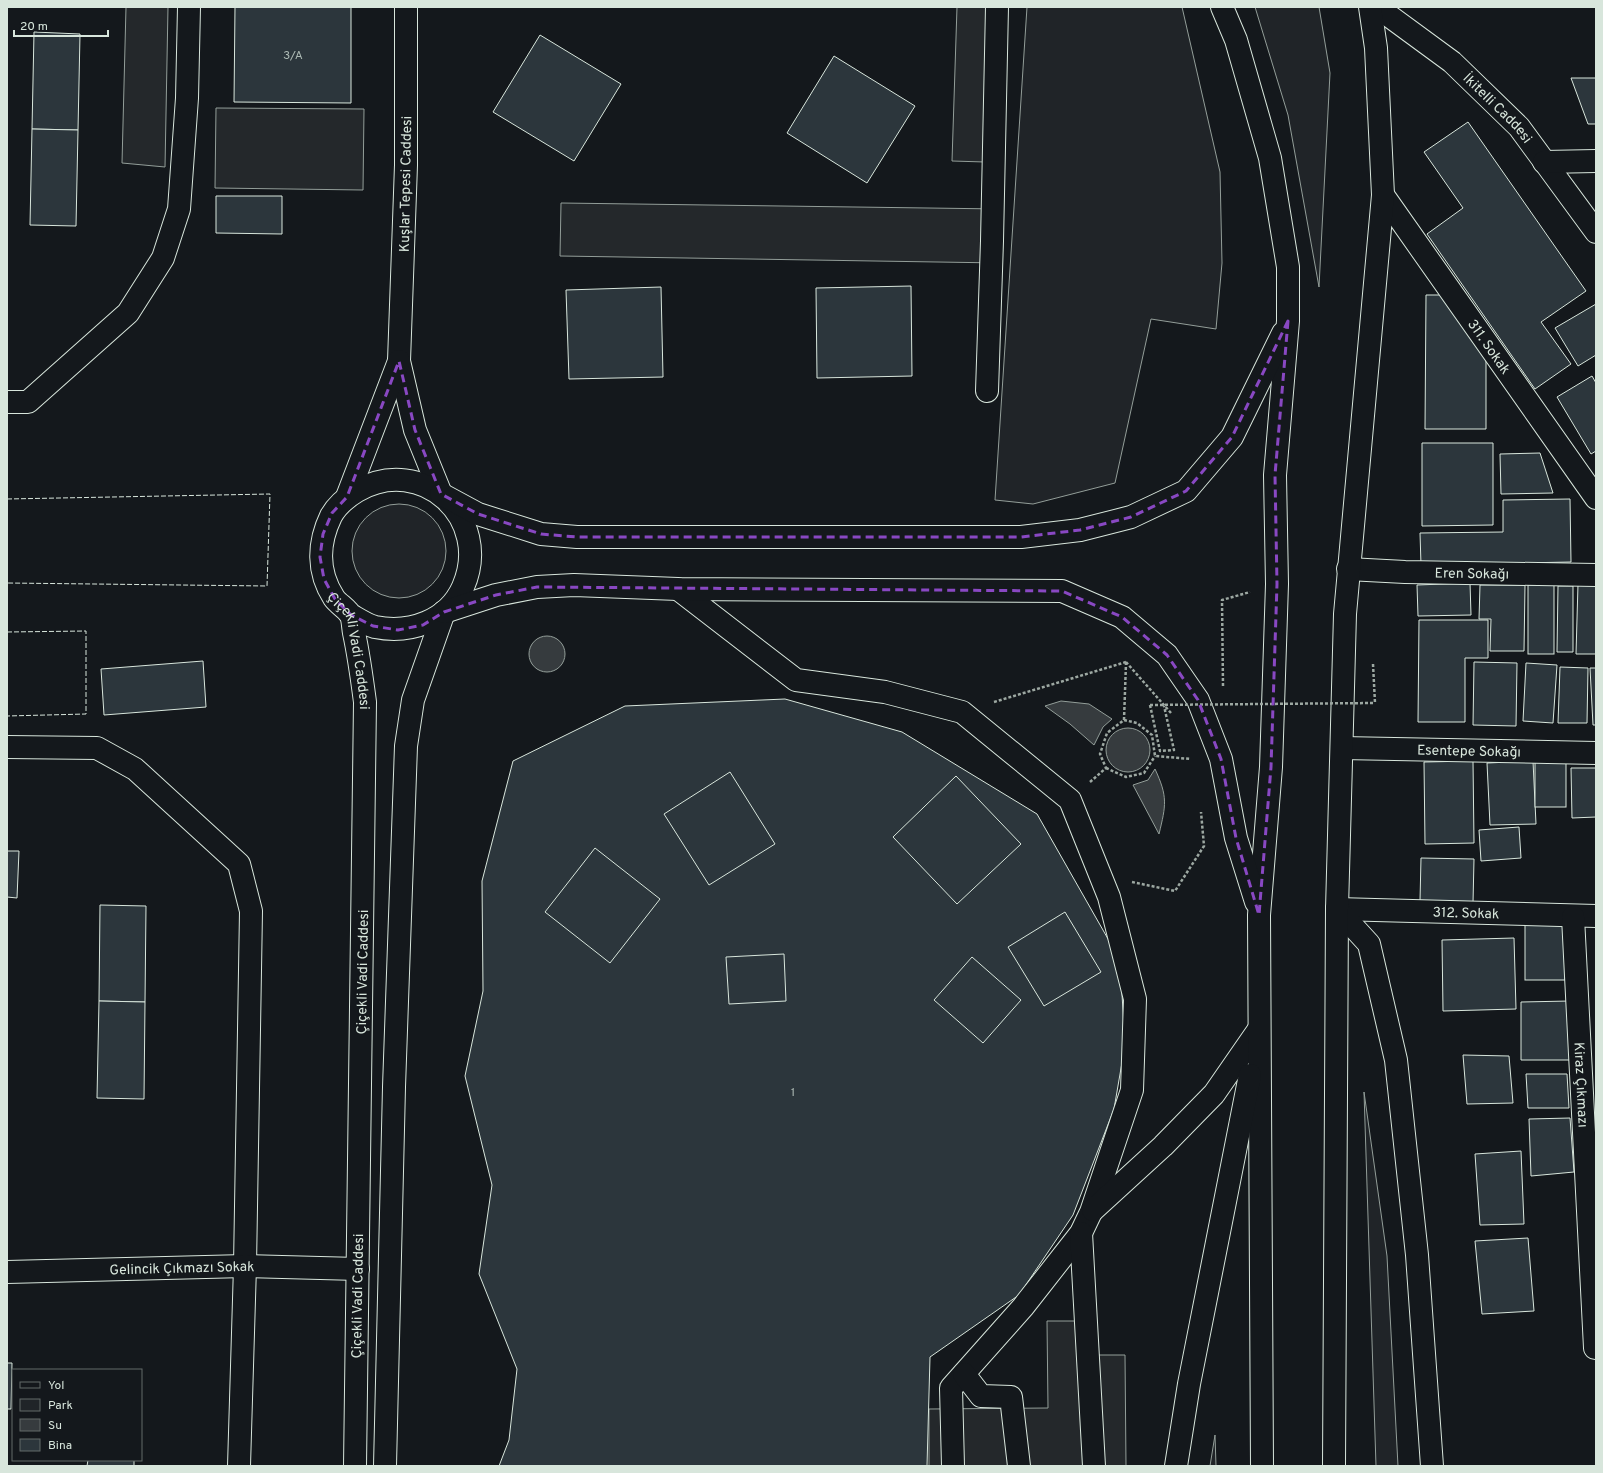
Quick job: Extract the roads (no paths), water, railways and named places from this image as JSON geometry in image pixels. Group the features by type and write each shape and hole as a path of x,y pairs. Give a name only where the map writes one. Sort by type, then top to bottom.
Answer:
{"street":[{"path":"7,402 28,402 128,313 163,258 179,209 187,98 189,7"},
{"name":"Kuşlar Tepesi Caddesi","path":"406,7 406,165 399,361 415,430 441,494"},
{"path":"987,391 997,7"},
{"path":"1222,7 1236,40 1270,158 1288,267 1288,321 1275,475 1277,584 1271,759 1260,915 1262,1466"},
{"path":"1334,1466 1337,909 1345,614 1383,195 1376,48 1370,7"},
{"name":"İkitelli Caddesi","path":"1377,7 1452,62 1519,127 1596,232"},
{"path":"1544,162 1596,161"},
{"name":"311. Sokak","path":"1383,195 1596,498"},
{"path":"347,496 369,484 394,479 419,483 478,514 541,534 577,537 1021,537 1080,530 1131,517 1186,491 1232,437 1288,321"},
{"name":"Kuşlar Tepesi Caddesi","path":"347,496 399,361"},
{"path":"351,615 374,626 398,630 423,625 444,612 460,596 469,575 472,552 468,530 457,510 441,494"},
{"name":"Çiçekli Vadi Caddesi","path":"347,496 332,514 323,534 320,557 324,579 335,599 351,615 364,694 365,723 358,1269 354,1466"},
{"name":"Eren Sokağı","path":"1348,569 1405,572 1596,575"},
{"path":"444,612 496,595 537,587 574,585 678,589 1062,591 1122,617 1167,655 1198,700 1221,759 1236,838 1260,915"},
{"path":"678,589 796,680 885,692 962,712 1070,800 1109,897 1135,999 1132,1090 1091,1212 1081,1232 1023,1307 951,1388 953,1466"},
{"path":"385,1466 394,1080 406,746 413,700 444,612"},
{"path":"7,747 97,748 135,769 239,864 251,911 245,1266 239,1466"},
{"name":"Esentepe Sokağı","path":"1342,748 1596,753"},
{"path":"1337,909 1369,944 1396,1060 1417,1255 1432,1466"},
{"name":"312. Sokak","path":"1337,909 1596,916"},
{"name":"Kiraz Çıkmazı","path":"1573,916 1595,1348"},
{"path":"1091,1212 1163,1146 1214,1094 1260,1029"},
{"path":"1176,1466 1189,1384 1260,1029"},
{"path":"1081,1232 1094,1466"},
{"name":"Gelincik Çıkmazı Sokak","path":"7,1272 245,1266 358,1269"},
{"path":"964,1374 980,1396 1011,1397 1019,1466"}],"water":[{"path":"551,636 560,641 564,647 564,661 560,667 551,672 543,672 534,667 530,661 529,650 534,641 540,637"},
{"path":"1061,701 1089,704 1112,719 1103,727 1094,745 1070,724 1045,706"},
{"path":"1132,728 1137,729 1144,734 1149,741 1149,759 1144,766 1137,771 1124,772 1119,771 1112,766 1107,759 1106,746 1107,741 1112,734 1119,729"},
{"path":"1155,769 1164,794 1163,816 1159,834 1133,785 1148,780"}]}
